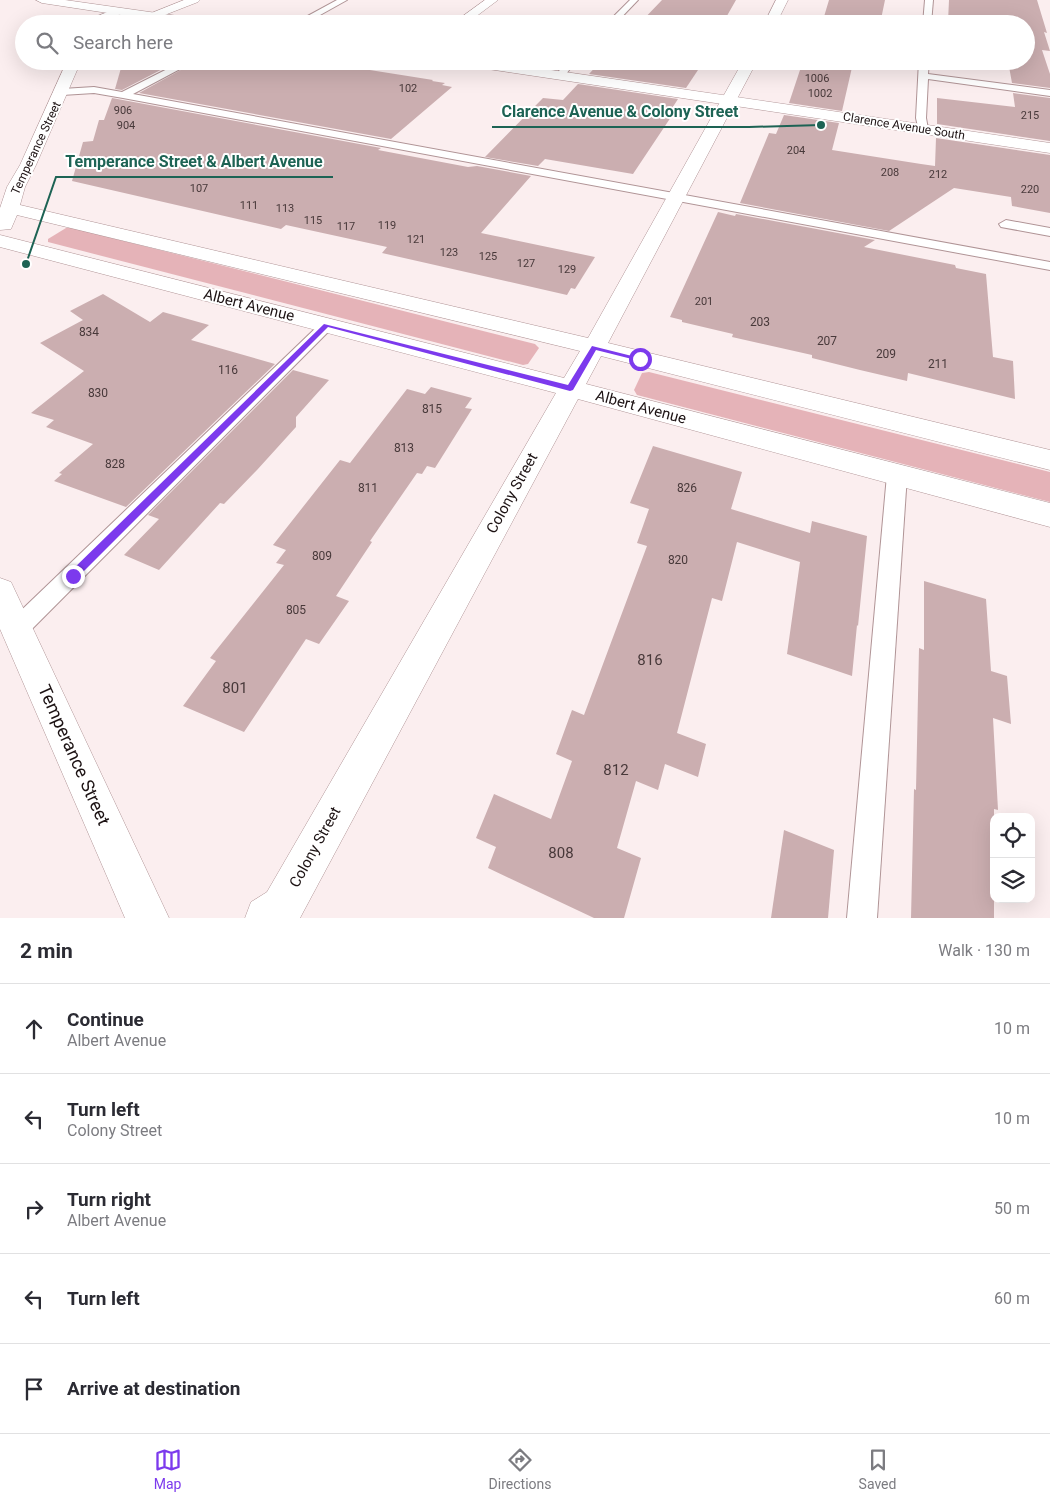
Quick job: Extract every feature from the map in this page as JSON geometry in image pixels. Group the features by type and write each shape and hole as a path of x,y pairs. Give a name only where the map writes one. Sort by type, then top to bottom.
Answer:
{"street":[{"path":"48,0 146,15"},
{"path":"156,15 194,0"},
{"path":"471,15 492,0"},
{"path":"774,15 782,0"},
{"path":"108,15 118,11"},
{"name":"Temperance Street","path":"0,236 16,187 28,165 71,70"},
{"name":"Clarence Avenue South","path":"521,70 1050,148"},
{"name":"Colony Street","path":"267,918 282,907 594,347 745,70"},
{"path":"10,167 28,165"},
{"path":"10,208 594,347 1050,460"},
{"name":"Albert Avenue","path":"0,241 570,388 1050,515"},
{"name":"Temperance Street","path":"0,592 147,918"}],"lane":[{"path":"314,15 343,0"},
{"path":"619,15 634,0"},
{"path":"928,15 929,0"},
{"path":"123,95 173,70"},
{"path":"560,76 565,70"},
{"path":"923,70 923,129"},
{"path":"923,76 1050,92"},
{"path":"62,92 94,90 123,95 1050,266"},
{"path":"1006,224 1050,232"},
{"path":"17,629 327,325"},
{"path":"862,918 897,475"}],"shaded area":[{"path":"66,228 535,344 539,348 528,364 523,365 48,242 48,239"},
{"path":"649,372 1050,472 1050,502 637,395 634,390 642,373"}],"building":[{"path":"662,0 736,0 727,15 648,15"},
{"path":"829,0 885,0 882,15 824,15"},
{"path":"949,0 1037,0 1047,33 1044,32 1050,51 1042,50 1050,74 1050,88 1012,83 1010,70 1035,70 1035,15 948,15"},
{"path":"120,70 161,70 122,90 115,89"},
{"path":"181,70 370,70 433,80 445,83 442,85 452,87 391,139 139,93"},
{"path":"593,70 698,70 686,88 589,74"},
{"path":"800,70 851,70 842,111 789,103"},
{"path":"578,84 678,99 667,116 671,117 633,174 545,159 538,166 485,157 543,98 563,100"},
{"path":"1013,93 1050,98 1050,141 937,124 937,98 1015,107"},
{"path":"112,98 381,148 378,150 468,167 477,166 531,176 481,233 595,257 575,289 571,288 567,295 382,253 387,247 286,225 281,229 72,181 83,142 93,141 99,120 104,120"},
{"path":"784,115 839,123 832,150 921,164 935,166 936,138 1050,155 1050,213 1012,206 1011,197 954,188 889,231 740,203 769,133 776,134"},
{"path":"718,212 875,240 864,247 955,265 956,268 986,274 993,357 1013,361 1015,399 908,373 907,381 860,370 812,358 812,355 732,337 733,334 682,322 682,320 670,317"},
{"path":"103,294 150,322 163,312 209,325 191,340 275,364 126,507 54,481 62,474 59,473 93,444 46,427 54,420 31,413 84,371 40,343 83,320 70,311"},
{"path":"293,370 329,380 296,417 296,427 257,470 224,504 220,503 159,570 124,555 159,519 148,515"},
{"path":"431,387 472,398 465,408 472,409 435,468 427,466 422,474 417,473 370,541 372,542 336,596 349,601 319,644 306,639 244,732 183,706 216,661 210,658 284,565 276,563 286,550 273,545 340,460 350,463 407,389 425,394"},
{"path":"653,446 742,472 731,509 810,533 812,521 867,536 852,676 787,654 800,562 737,542 722,601 712,598 677,733 706,744 698,777 665,764 658,790 636,781 617,848 641,858 624,918 594,918 488,868 496,847 476,838 494,794 551,819 572,761 556,754 572,710 584,715 647,546 637,543 649,509 630,503"},
{"path":"924,581 986,599 991,671 1007,676 1011,724 993,718 998,810 994,809 994,813 990,813 990,903 994,903 994,918 911,918 919,648 924,650"},
{"path":"784,830 834,850 828,918 771,918"}],"place":[{"name":"Clarence Avenue & Colony Street","path":"821,125"},
{"name":"Temperance Street & Albert Avenue","path":"26,264"}],"route":[{"path":"73,576 327,325 570,388 594,347 640,359"}]}
